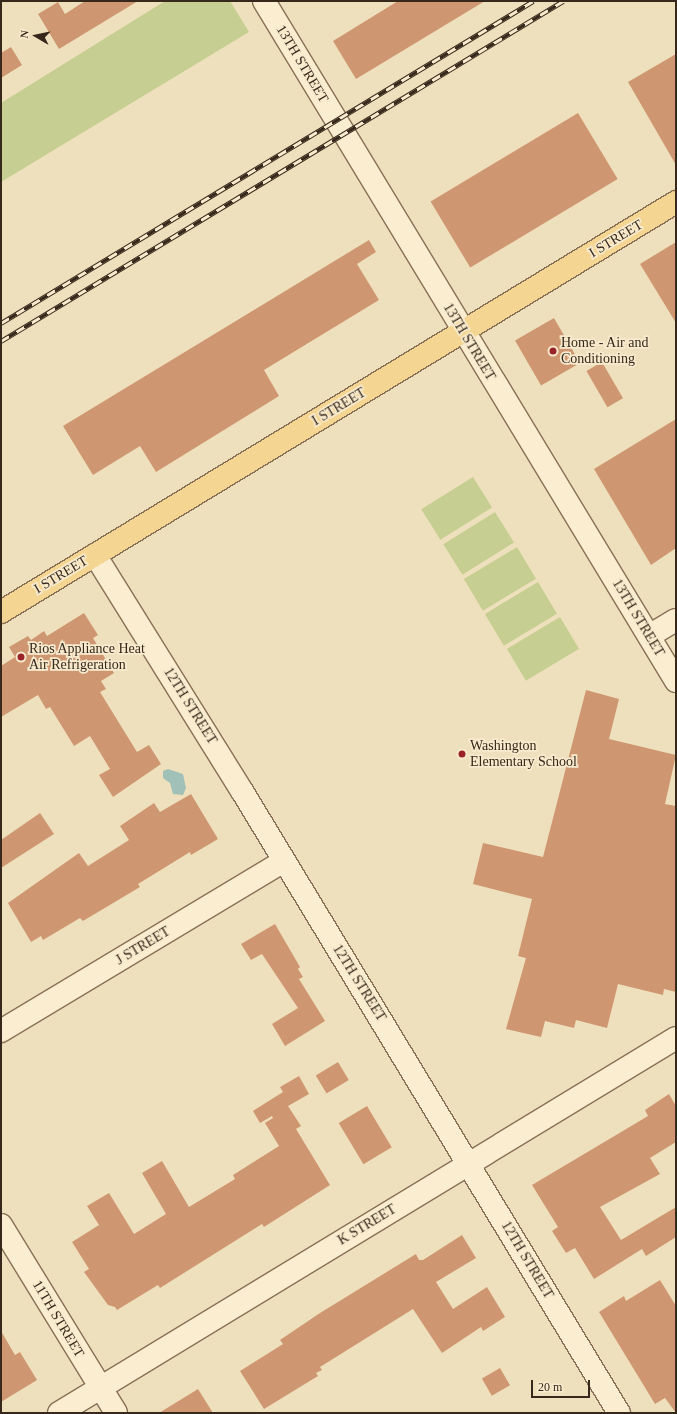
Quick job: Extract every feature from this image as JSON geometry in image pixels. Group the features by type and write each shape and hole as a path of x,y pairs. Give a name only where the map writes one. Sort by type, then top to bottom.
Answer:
{"main road":[{"name":"I STREET","path":"1,612 676,202"}],"street":[{"name":"13TH STREET","path":"264,1 462,332 676,681"},
{"name":"12TH STREET","path":"95,555 284,861 620,1413"},
{"path":"649,636 676,620"},
{"name":"J STREET","path":"1,1031 284,861"},
{"name":"K STREET","path":"58,1413 676,1038"},
{"name":"11TH STREET","path":"1,1224 116,1413"}],"green space":[{"path":"165,1 230,1 249,32 1,182 1,103"},
{"path":"473,477 492,508 440,540 421,509"},
{"path":"495,512 514,543 462,575 443,544"},
{"path":"517,547 536,579 483,611 464,579"},
{"path":"538,582 557,614 504,646 485,614"},
{"path":"560,617 579,649 526,681 507,649"}],"water":[{"path":"168,769 183,774 186,788 183,795 173,794 170,783 163,778 163,771"}],"building":[{"path":"85,1 138,1 59,49 38,14 58,2 65,14"},
{"path":"398,1 485,1 356,79 333,41"},
{"path":"11,47 22,65 1,78 1,53"},
{"path":"676,54 676,165 628,82"},
{"path":"578,113 618,179 470,268 431,202"},
{"path":"369,240 376,252 357,264 379,300 264,370 279,396 156,472 140,446 93,475 63,426"},
{"path":"676,242 676,323 640,264"},
{"path":"554,318 580,363 541,386 515,340"},
{"path":"602,362 623,398 607,407 586,371"},
{"path":"676,419 676,548 651,565 594,469"},
{"path":"84,613 98,635 93,638 114,673 101,681 106,689 100,692 137,752 149,745 161,764 113,797 99,775 110,769 90,736 74,746 50,707 46,709 38,695 1,717 1,666 15,657 9,647 28,636 31,640 44,631 47,636"},
{"path":"586,690 619,699 609,739 676,755 665,804 676,806 676,992 664,989 663,995 618,984 607,1028 576,1020 574,1028 545,1021 541,1037 506,1029 526,958 518,956 532,899 473,884 483,843 543,857"},
{"path":"191,794 218,839 191,855 190,852 138,884 140,887 83,921 80,918 43,940 41,936 31,942 8,903 79,853 88,866 129,840 120,826 154,803 160,812"},
{"path":"40,813 54,834 1,868 1,840"},
{"path":"275,924 300,967 298,969 303,977 299,979 325,1021 285,1046 272,1024 298,1008 262,954 251,960 241,944"},
{"path":"338,1062 349,1080 327,1093 316,1075"},
{"path":"299,1076 309,1094 288,1106 301,1126 296,1129 330,1185 264,1227 262,1224 160,1288 158,1285 117,1310 115,1307 108,1305 84,1272 89,1269 72,1242 99,1225 87,1206 109,1193 134,1234 166,1214 142,1173 162,1161 189,1207 235,1179 233,1175 279,1146 265,1123 273,1118 272,1116 260,1123 253,1111 283,1092 280,1087"},
{"path":"669,1094 676,1106 676,1142 650,1158 660,1174 600,1207 621,1240 676,1207 676,1237 646,1256 642,1249 594,1279 575,1248 566,1253 552,1231 558,1227 532,1185 648,1116 645,1110"},
{"path":"367,1106 392,1147 363,1164 339,1123"},
{"path":"462,1235 476,1258 436,1282 453,1309 487,1287 505,1317 483,1331 481,1327 442,1353 413,1309 320,1367 322,1370 316,1373 318,1376 264,1409 240,1371 283,1344 280,1340 320,1313 416,1254 419,1260 423,1260"},
{"path":"660,1280 676,1306 676,1413 665,1398 655,1404 599,1312 624,1296 626,1301"},
{"path":"1,1331 15,1355 20,1352 37,1380 1,1402"},
{"path":"500,1368 510,1385 492,1396 482,1378"},
{"path":"198,1389 213,1413 159,1413"}],"railway":[{"path":"1,323 533,1"},
{"path":"1,341 563,1"}],"place":[{"name":"Home - Air and Conditioning","path":"553,351"},
{"name":"Rios Appliance Heat Air Refrigeration","path":"21,657"},
{"name":"Washington Elementary School","path":"462,754"}]}
